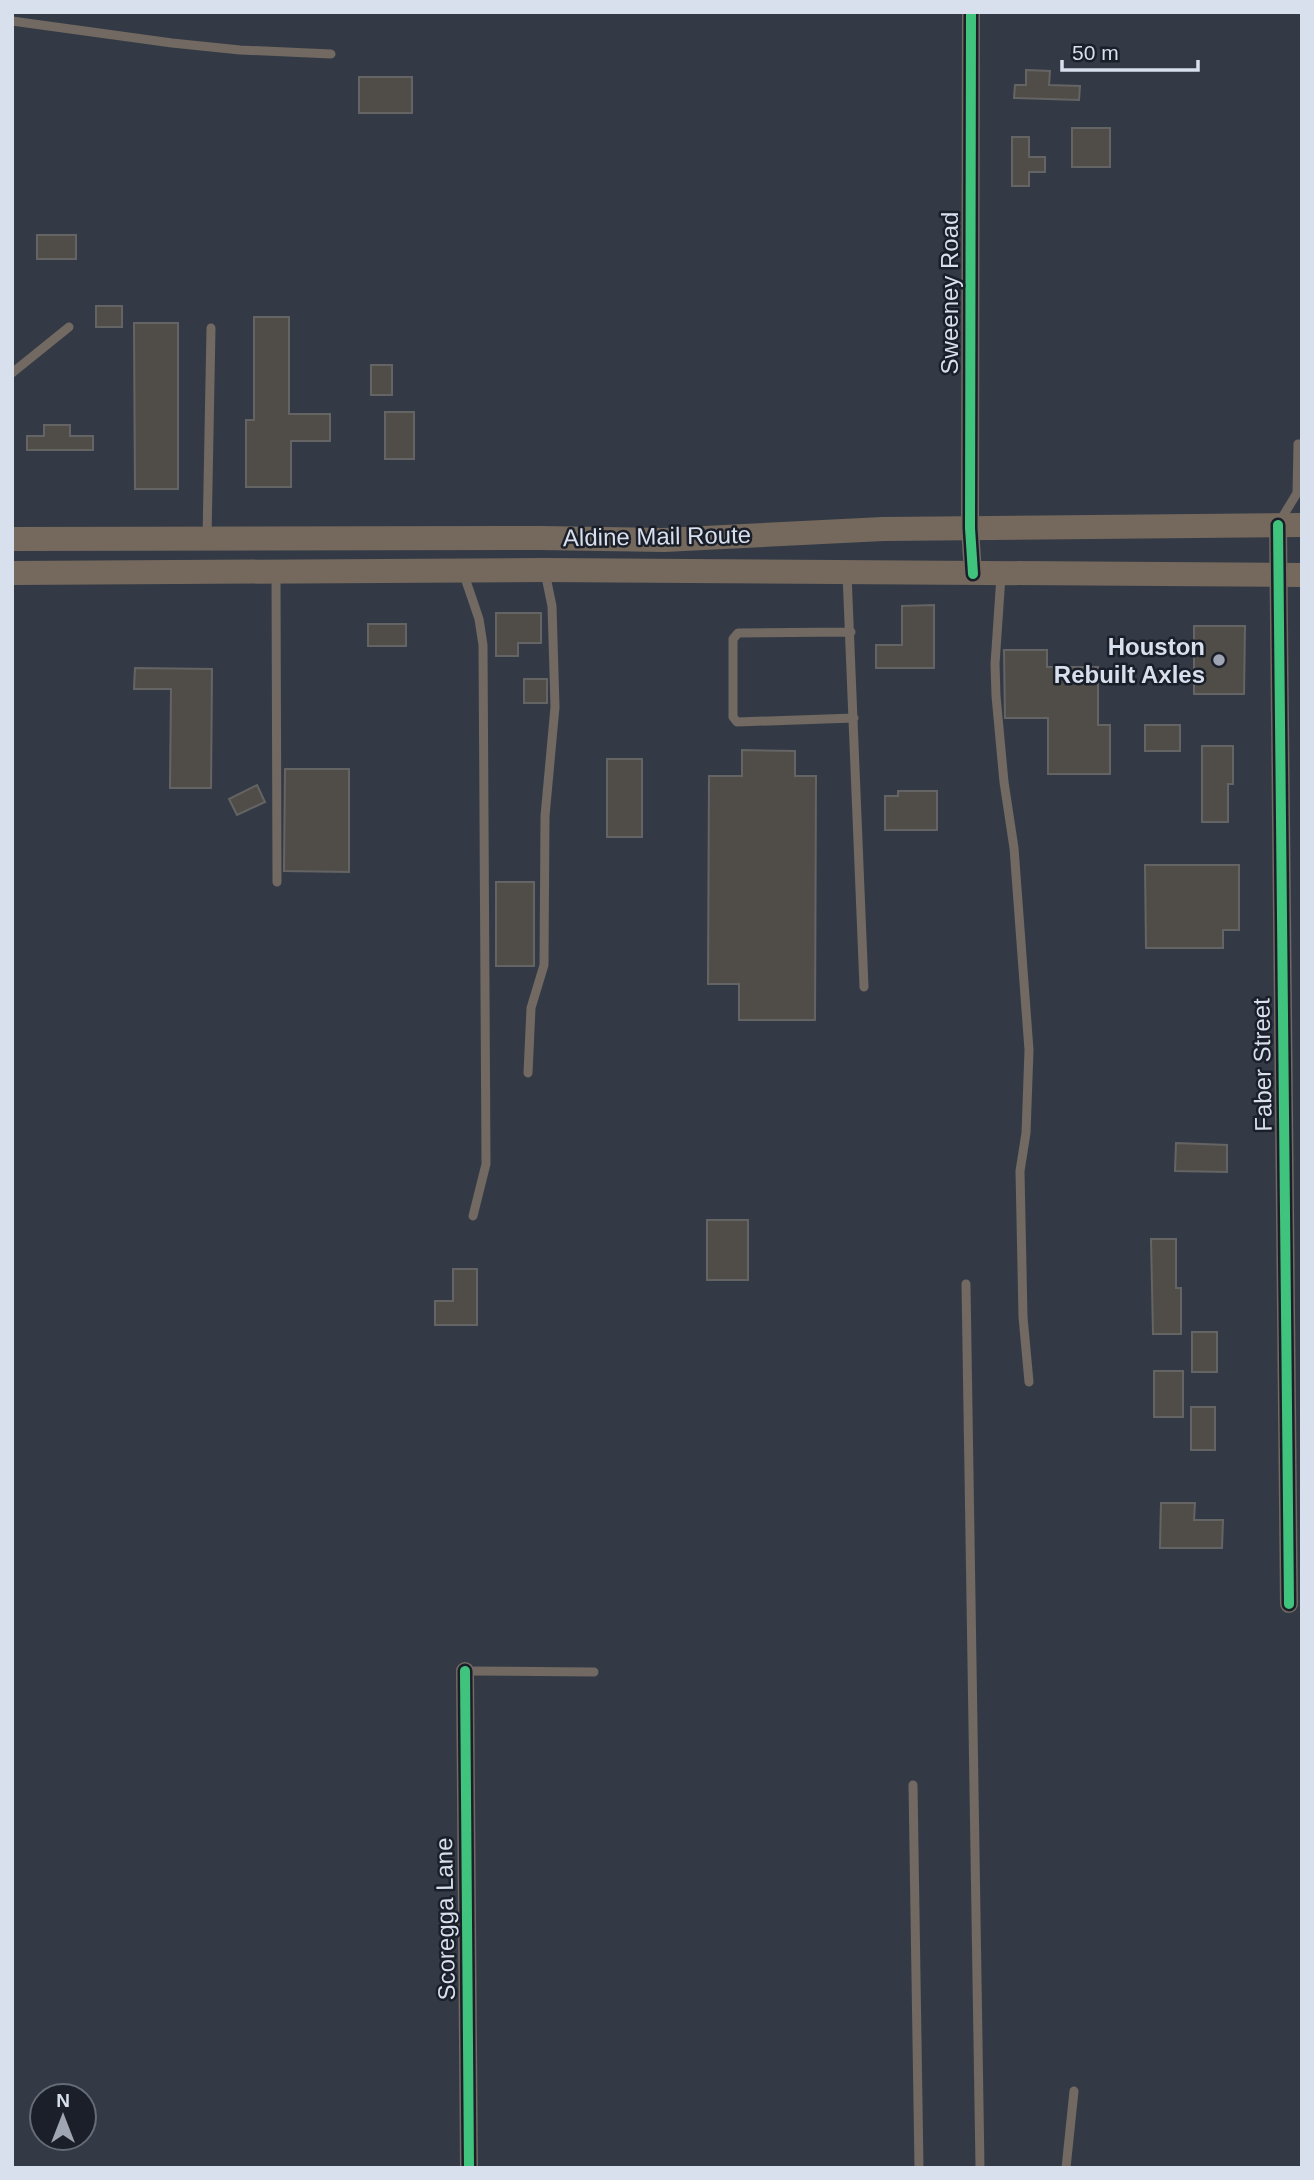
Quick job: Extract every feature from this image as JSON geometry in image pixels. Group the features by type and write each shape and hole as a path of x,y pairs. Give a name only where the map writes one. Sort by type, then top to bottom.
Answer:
{"main road":[{"name":"Aldine Mail Route","path":"12,539 664,540 844,531 1290,525"},
{"path":"844,531 847,572"},
{"path":"541,538 544,570"},
{"path":"207,540 210,571"},
{"name":"Aldine Mail Route","path":"12,573 544,570 1290,575"}],"street":[{"name":"Sweeney Road","path":"971,12 970,528 973,574"},
{"name":"Faber Street","path":"1289,1604 1290,525"},
{"name":"Scoregga Lane","path":"465,1671 469,2168"}],"lane":[{"path":"12,21 172,43 240,50 331,54"},
{"path":"12,373 69,327"},
{"path":"207,540 211,328"},
{"path":"1290,525 1297,493 1298,444 1302,444"},
{"path":"276,570 277,882"},
{"path":"528,1073 531,1008 544,965 545,816 555,707 552,606 544,570"},
{"path":"463,571 479,619 483,645 486,1164 473,1216"},
{"path":"847,572 864,987"},
{"path":"1001,574 995,664 996,696 1003,782 1014,848 1029,1050 1026,1133 1020,1171 1023,1317 1028,1382"},
{"path":"851,632 738,633 733,639 733,717 737,722 854,718"},
{"path":"966,1284 981,2168"},
{"path":"465,1671 594,1672"},
{"path":"913,1786 919,2168"},
{"path":"1066,2168 1074,2091"}],"building":[{"path":"1026,70 1050,71 1049,85 1080,86 1079,100 1014,98 1015,85 1026,85"},
{"path":"359,77 412,77 412,113 359,113"},
{"path":"1072,128 1110,128 1110,167 1072,167"},
{"path":"1012,137 1029,137 1029,157 1045,157 1045,172 1029,172 1029,186 1012,186"},
{"path":"37,235 76,235 76,259 37,259"},
{"path":"96,306 122,306 122,327 96,327"},
{"path":"254,317 289,317 289,414 330,414 330,441 291,441 291,487 246,487 246,420 254,420"},
{"path":"134,323 178,323 178,489 135,489"},
{"path":"371,365 392,365 392,395 371,395"},
{"path":"385,412 414,412 414,459 385,459"},
{"path":"44,425 70,425 70,436 93,436 93,450 27,450 27,436 44,436"},
{"path":"934,605 934,668 876,668 876,645 902,645 902,606"},
{"path":"496,613 541,613 541,643 518,643 518,656 496,656"},
{"path":"368,624 406,624 406,646 368,646"},
{"name":"Houston Rebuilt Axles","path":"1194,626 1245,626 1244,694 1194,694"},
{"path":"1004,650 1047,650 1047,667 1098,667 1098,725 1110,725 1110,774 1048,774 1048,718 1005,718"},
{"path":"135,668 212,669 211,788 170,788 171,689 134,689"},
{"path":"524,679 547,679 547,703 524,703"},
{"path":"1145,725 1180,725 1180,751 1145,751"},
{"path":"1202,746 1233,746 1233,784 1228,784 1228,822 1202,822"},
{"path":"742,750 795,751 795,776 816,776 815,1020 739,1020 739,984 708,984 709,776 742,776"},
{"path":"607,759 642,759 642,837 607,837"},
{"path":"285,769 349,769 349,872 284,871"},
{"path":"257,785 265,802 237,815 229,799"},
{"path":"898,791 937,791 937,830 885,830 885,796 898,796"},
{"path":"1145,865 1239,865 1239,930 1223,930 1223,948 1146,948"},
{"path":"496,882 534,882 534,966 496,966"},
{"path":"1176,1143 1227,1145 1227,1172 1175,1171"},
{"path":"707,1220 748,1220 748,1280 707,1280"},
{"path":"1151,1239 1176,1239 1176,1288 1181,1288 1181,1334 1153,1334"},
{"path":"453,1269 477,1269 477,1325 435,1325 435,1301 453,1301"},
{"path":"1192,1332 1217,1332 1217,1372 1192,1372"},
{"path":"1154,1371 1183,1371 1183,1417 1154,1417"},
{"path":"1191,1407 1215,1407 1215,1450 1191,1450"},
{"path":"1161,1503 1195,1503 1194,1520 1223,1520 1222,1548 1160,1548"}],"cycle path":[{"path":"971,12 970,528 973,574"},
{"path":"1278,525 1289,1604"},
{"path":"465,1671 469,2168"}],"place":[{"name":"Houston Rebuilt Axles","path":"1219,660"}]}
